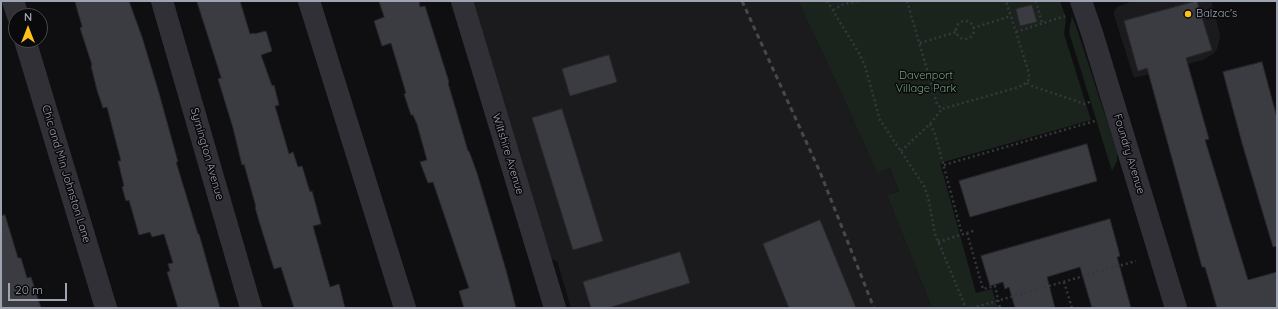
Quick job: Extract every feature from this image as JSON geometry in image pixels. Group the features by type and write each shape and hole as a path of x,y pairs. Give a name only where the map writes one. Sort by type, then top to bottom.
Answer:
{"street":[{"name":"Symington Avenue","path":"162,1 251,308"},
{"path":"309,1 405,308"},
{"name":"Wiltshire Avenue","path":"462,1 555,308"},
{"name":"Foundry Avenue","path":"1074,8 1111,95 1176,308"},
{"name":"Chic and Min Johnston Lane","path":"27,48 106,308"}],"path":[{"path":"828,1 859,53 865,66 880,120 924,186 928,197 935,234 966,308"},
{"path":"833,10 844,4 859,1"},
{"path":"907,1 938,104 942,109"},
{"path":"901,151 930,124 942,109 1012,89 1027,83 1029,73 1006,1"},
{"path":"1036,1 1042,23"},
{"path":"1016,32 1042,23 1074,8"},
{"path":"973,28 1011,16"},
{"path":"964,21 970,23 973,28 973,33 967,39 961,38 956,32 959,24 964,21"},
{"path":"920,43 956,32"},
{"path":"1027,83 1085,104 1111,95"},
{"path":"944,165 1095,122"},
{"path":"930,124 935,134 962,234"},
{"path":"938,242 976,230"},
{"path":"967,233 983,289 995,286 1000,308"},
{"path":"972,308 1136,261"},
{"path":"1064,282 1072,308"}],"shaded area":[{"path":"473,1 798,1 877,173 890,168 899,191 887,195 932,308 571,308 557,261 550,259"},
{"path":"1133,1 1211,1 1220,34 1217,49 1213,54 1203,60 1134,78 1114,15 1114,11 1117,7"}],"green space":[{"name":"Davenport Village Park","path":"798,1 1060,1 1066,18 1064,34 1091,120 940,163 976,293 992,289 998,308 932,308 887,195 899,191 890,168 877,173"},
{"path":"1072,16 1117,152 1117,161 1112,171 1069,32"}],"building":[{"path":"75,1 129,1 159,93 178,162 176,162 199,234 220,308 178,308 167,272 170,271 168,264 173,263 164,234 152,237 150,232 139,235 129,200 126,201 122,187 124,186 118,161 121,161 107,107 103,108 97,90 92,65 80,28 82,27"},
{"path":"197,1 240,1 250,34 266,31 272,51 261,55 272,86 274,85 279,105 275,106 289,154 293,152 298,167 302,166 310,192 312,191 321,224 313,226 330,287 339,284 345,308 294,308 281,267 274,269 255,207 244,164 242,165 233,128 218,79 221,78"},
{"path":"379,1 419,1 420,7 425,6 449,82 448,83 468,151 477,173 516,308 464,308 459,291 469,288 433,182 428,183 420,162 427,160 417,124 413,115 411,115 404,94 406,93 391,43 382,46 374,21 384,17"},
{"path":"1197,1 1212,50 1186,58 1209,139 1205,140 1248,280 1277,272 1277,308 1217,308 1205,267 1202,267 1147,68 1138,71 1124,21"},
{"path":"1032,5 1037,22 1020,26 1016,9"},
{"path":"609,55 617,82 570,96 562,69"},
{"path":"1262,62 1277,118 1277,246 1273,247 1242,143 1223,72"},
{"path":"562,109 603,241 573,250 532,118"},
{"path":"1087,144 1097,181 970,217 959,181"},
{"path":"5,215 18,258 21,258 27,278 31,277 41,308 1,308 1,216"},
{"path":"1110,219 1120,256 1117,257 1131,308 1092,308 1080,267 1047,277 1055,308 1015,308 1009,287 1005,289 1003,282 990,286 981,256"},
{"path":"820,220 856,308 789,308 763,244"},
{"path":"680,252 690,283 608,308 591,308 583,282"}],"railway":[{"path":"742,1 820,172 874,308"}],"place":[{"name":"Balzac’s","path":"1188,14"}]}
